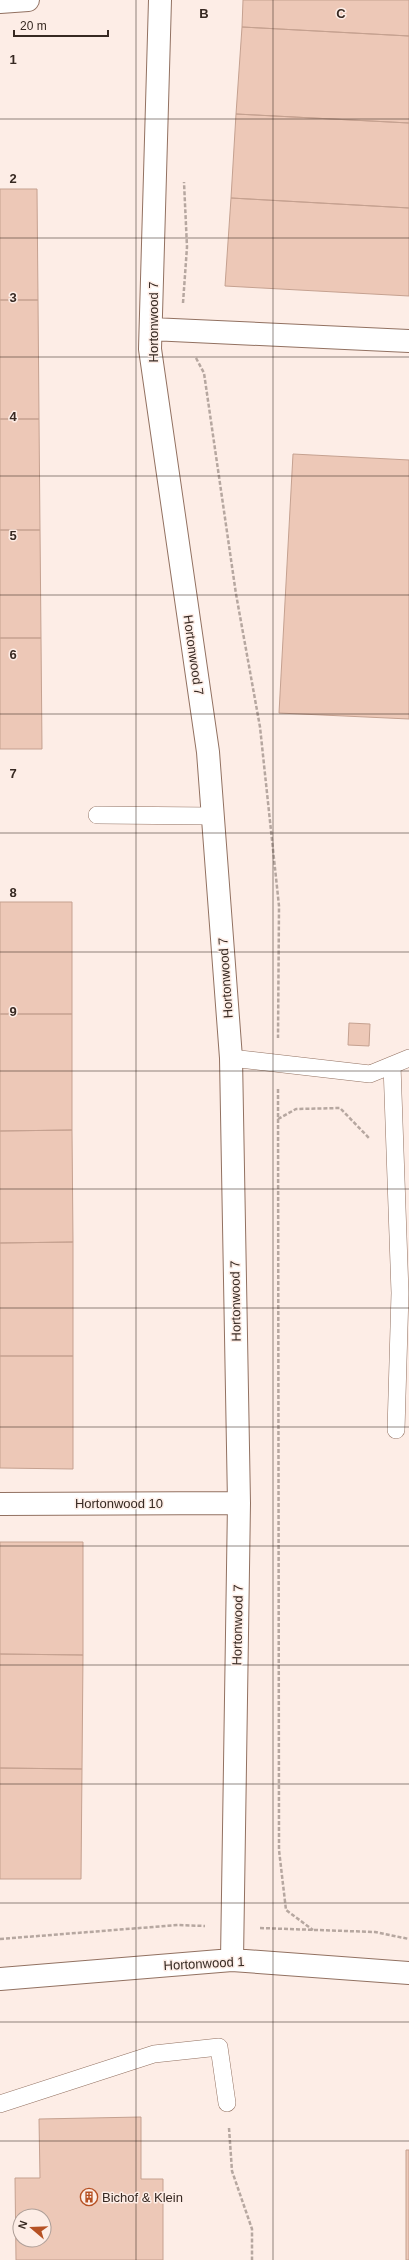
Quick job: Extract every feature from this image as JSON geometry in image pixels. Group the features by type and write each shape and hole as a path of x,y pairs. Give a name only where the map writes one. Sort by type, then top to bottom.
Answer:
{"street":[{"path":"0,2 28,0"},
{"name":"Hortonwood 7","path":"160,0 150,349 208,752 231,1058 239,1503 232,1960"},
{"path":"151,329 409,341"},
{"name":"Hortonwood 10","path":"0,1504 239,1503"},
{"name":"Hortonwood 1","path":"0,1979 232,1960 409,1973"}],"lane":[{"path":"97,815 213,816"},
{"path":"231,1058 370,1074 409,1058"},
{"path":"392,1065 400,1293 396,1430"},
{"path":"0,2104 154,2054 219,2047 227,2103"}],"path":[{"path":"278,1119 296,1110 340,1108 374,1143"},
{"path":"227,2103 232,2171 252,2229 252,2260"}],"building":[{"path":"243,0 409,0 409,36 242,27"},
{"path":"242,27 409,36 409,123 236,114"},
{"path":"236,114 409,123 409,208 231,198"},
{"path":"0,189 37,189 38,300 0,300"},
{"path":"231,198 409,208 409,296 225,286"},
{"path":"0,300 38,300 39,419 0,419"},
{"path":"0,419 39,419 40,530 0,530"},
{"path":"293,454 409,460 409,719 279,713"},
{"path":"0,530 40,530 41,638 0,638"},
{"path":"0,638 41,638 42,749 0,749"},
{"path":"0,902 72,902 72,1014 0,1014"},
{"path":"0,1014 72,1014 72,1130 0,1131"},
{"path":"349,1023 370,1024 369,1046 348,1045"},
{"path":"72,1130 73,1242 0,1243 0,1131"},
{"path":"73,1242 73,1356 0,1356 0,1243"},
{"path":"0,1356 73,1356 73,1469 0,1468"},
{"path":"0,1542 83,1542 83,1655 0,1654"},
{"path":"0,1654 83,1655 82,1769 0,1768"},
{"path":"0,1768 82,1769 81,1879 0,1879"},
{"name":"Bichof & Klein","path":"141,2117 141,2179 163,2179 163,2260 16,2260 16,2248 52,2248 52,2208 15,2208 15,2178 40,2178 39,2119"},
{"path":"406,2150 409,2150 409,2260 406,2260"}],"place":[{"name":"Bichof & Klein","path":"89,2197"}]}
